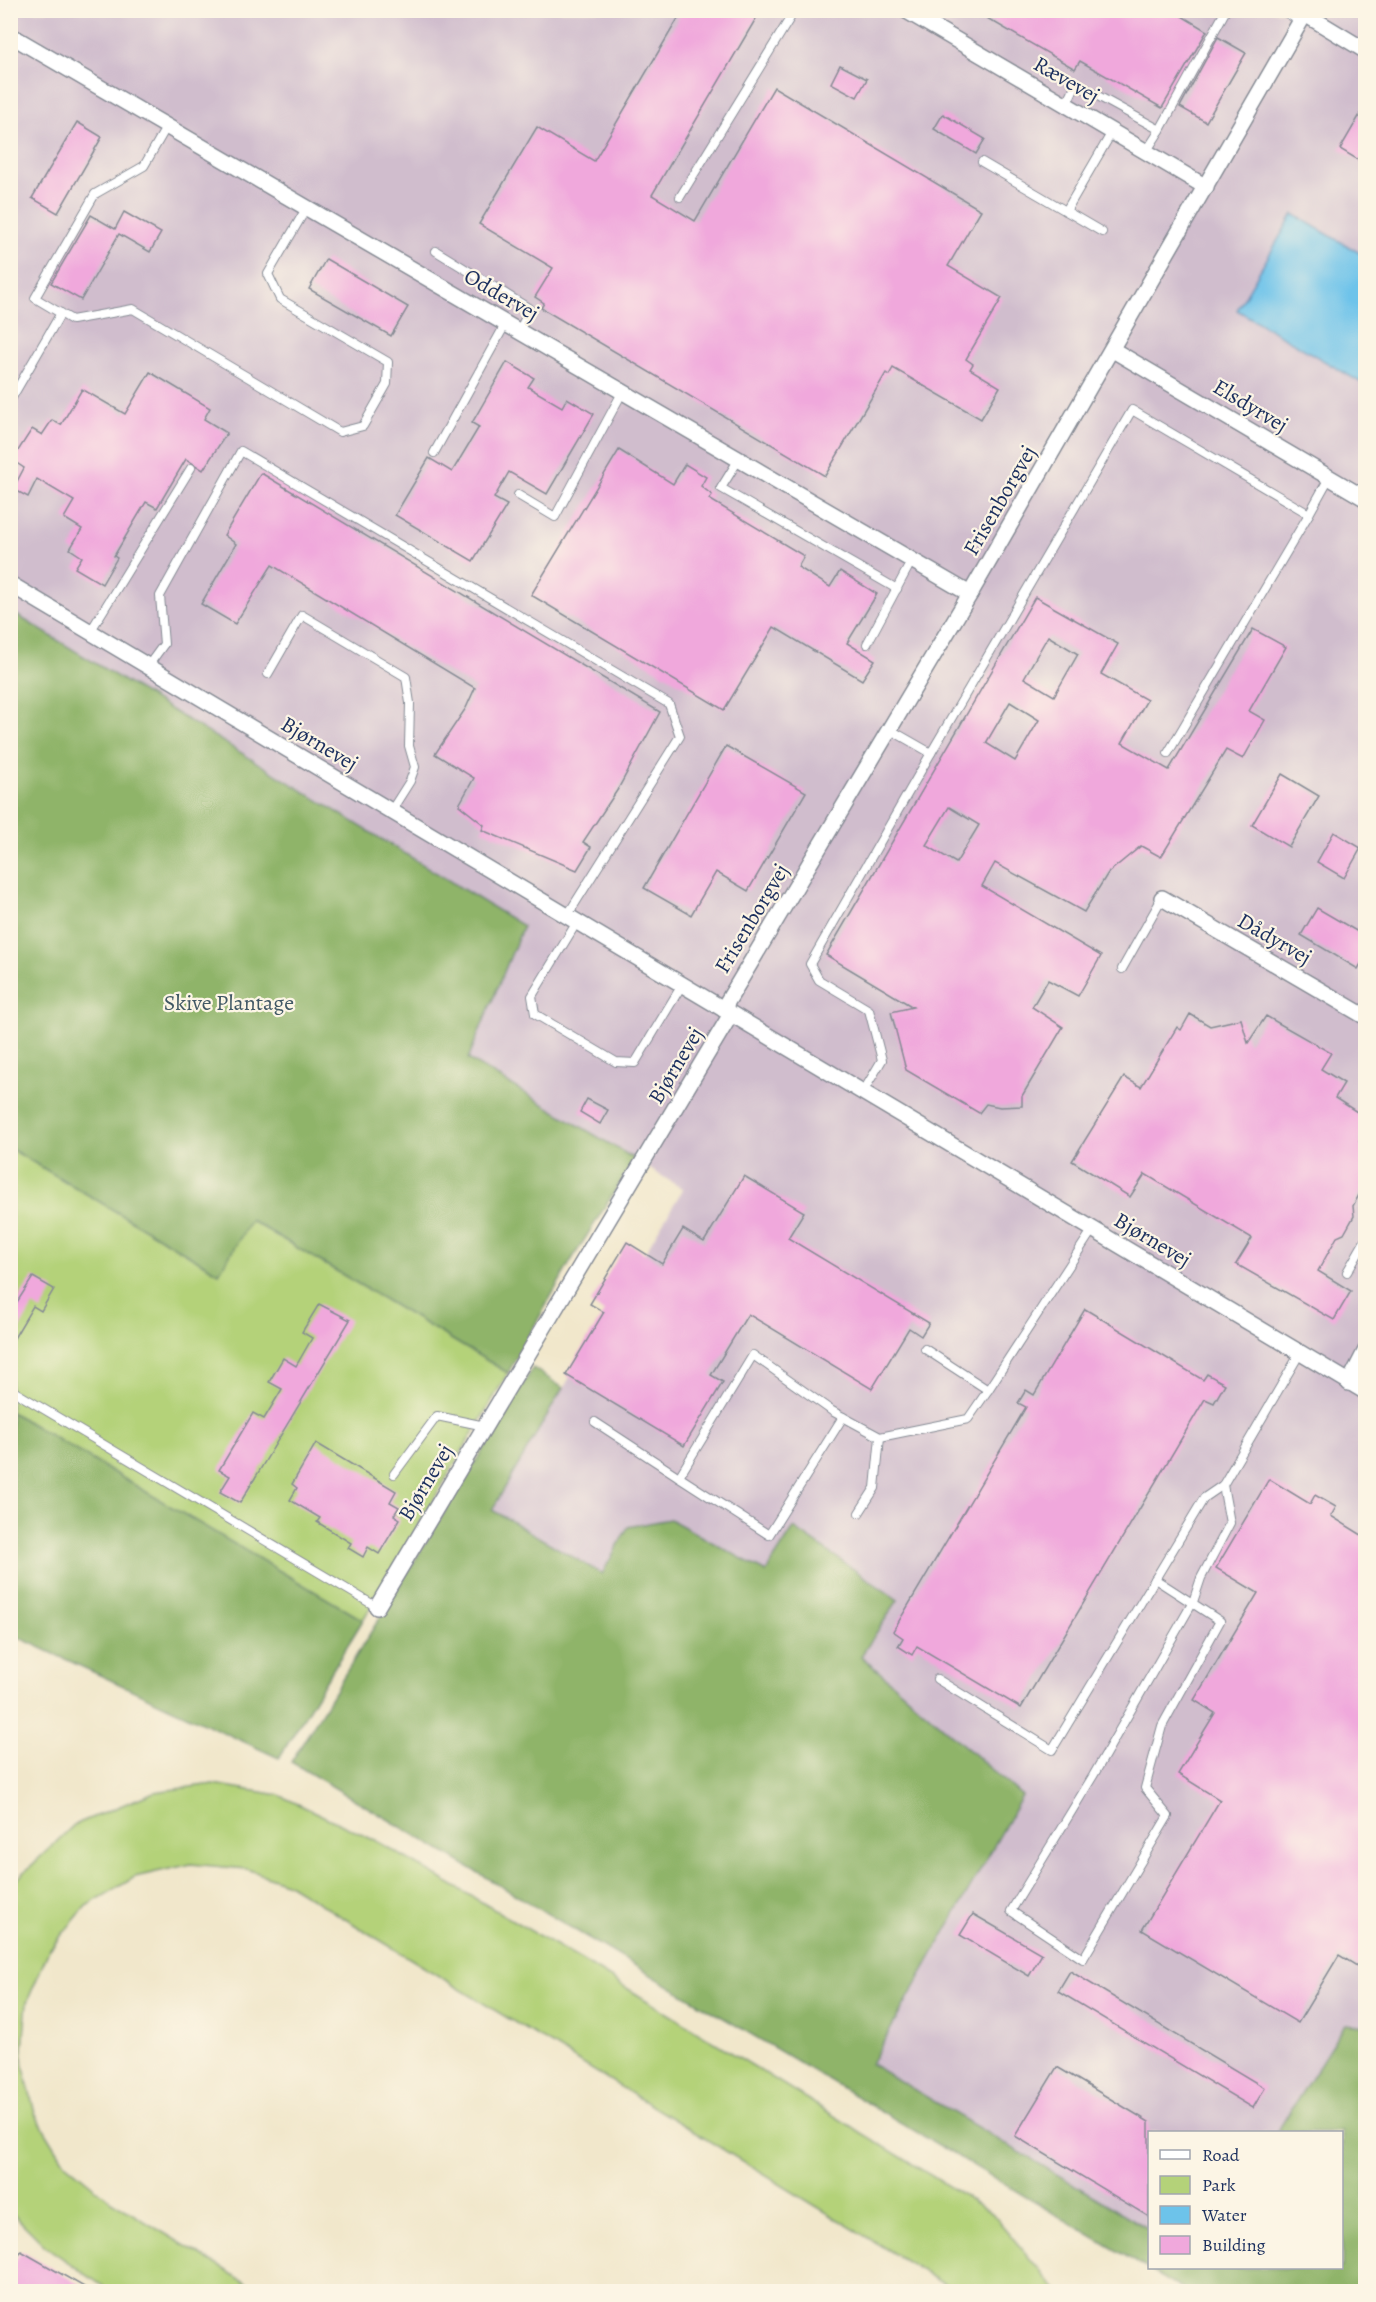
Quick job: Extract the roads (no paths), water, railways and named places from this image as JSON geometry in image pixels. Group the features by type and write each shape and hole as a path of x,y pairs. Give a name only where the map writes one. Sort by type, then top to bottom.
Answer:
{"street":[{"name":"Rævevej","path":"905,10 1206,187"},
{"path":"1304,16 1365,51"},
{"name":"Frisenborgvej","path":"727,1012 1113,350 1304,16"},
{"name":"Oddervej","path":"10,35 970,594"},
{"name":"Elsdyrvej","path":"1113,350 1365,499"},
{"name":"Bjørnevej","path":"10,584 1365,1392"},
{"name":"Dådyrvej","path":"1162,898 1365,1017"},
{"name":"Bjørnevej","path":"377,1607 727,1012"},
{"path":"1349,1383 1365,1350"}],"lane":[{"path":"680,197 795,10"},
{"path":"1146,153 1226,10"},
{"path":"1282,10 1304,16"},
{"path":"1066,105 1076,84 1160,130"},
{"path":"167,126 144,166 95,194 34,298 72,320 133,309 340,432 363,426 387,384 388,363 280,299 268,274 307,207"},
{"path":"1066,211 1112,132"},
{"path":"982,162 1102,232"},
{"path":"434,453 513,327 530,309 436,251"},
{"path":"10,401 61,313"},
{"path":"518,495 555,517 623,391"},
{"path":"863,1092 882,1060 869,1010 819,980 810,964 930,753 1132,410 1309,514"},
{"path":"148,666 164,644 160,596 242,451 669,704 680,736 572,919 532,996 536,1014 616,1062 635,1063 682,985"},
{"path":"739,459 721,488 897,589"},
{"path":"90,632 191,468"},
{"path":"1168,753 1329,478"},
{"path":"867,644 912,560"},
{"path":"268,674 302,615 406,677 410,703 409,746 415,767 410,781 391,811"},
{"path":"890,729 930,753"},
{"path":"1122,969 1162,898"},
{"path":"679,1477 753,1355 843,1417 880,1437 968,1419 1093,1229"},
{"path":"1347,1272 1365,1239"},
{"path":"925,1349 988,1390"},
{"path":"938,1679 1052,1750 1204,1498 1224,1485 1300,1353"},
{"name":"Bjørnevej","path":"10,1389 377,1607"},
{"path":"394,1474 437,1416 485,1426"},
{"path":"595,1422 769,1535 843,1417"},
{"path":"859,1513 875,1488 880,1437"},
{"path":"1155,1580 1192,1602 1220,1621 1162,1725 1145,1788 1168,1816 1083,1959 1011,1911 1093,1776 1192,1602 1201,1578 1230,1523 1224,1485"}],"water":[{"path":"1293,214 1365,256 1365,385 1237,310"}],"park label":[{"name":"Skive Plantage","path":"229,1002"}]}
